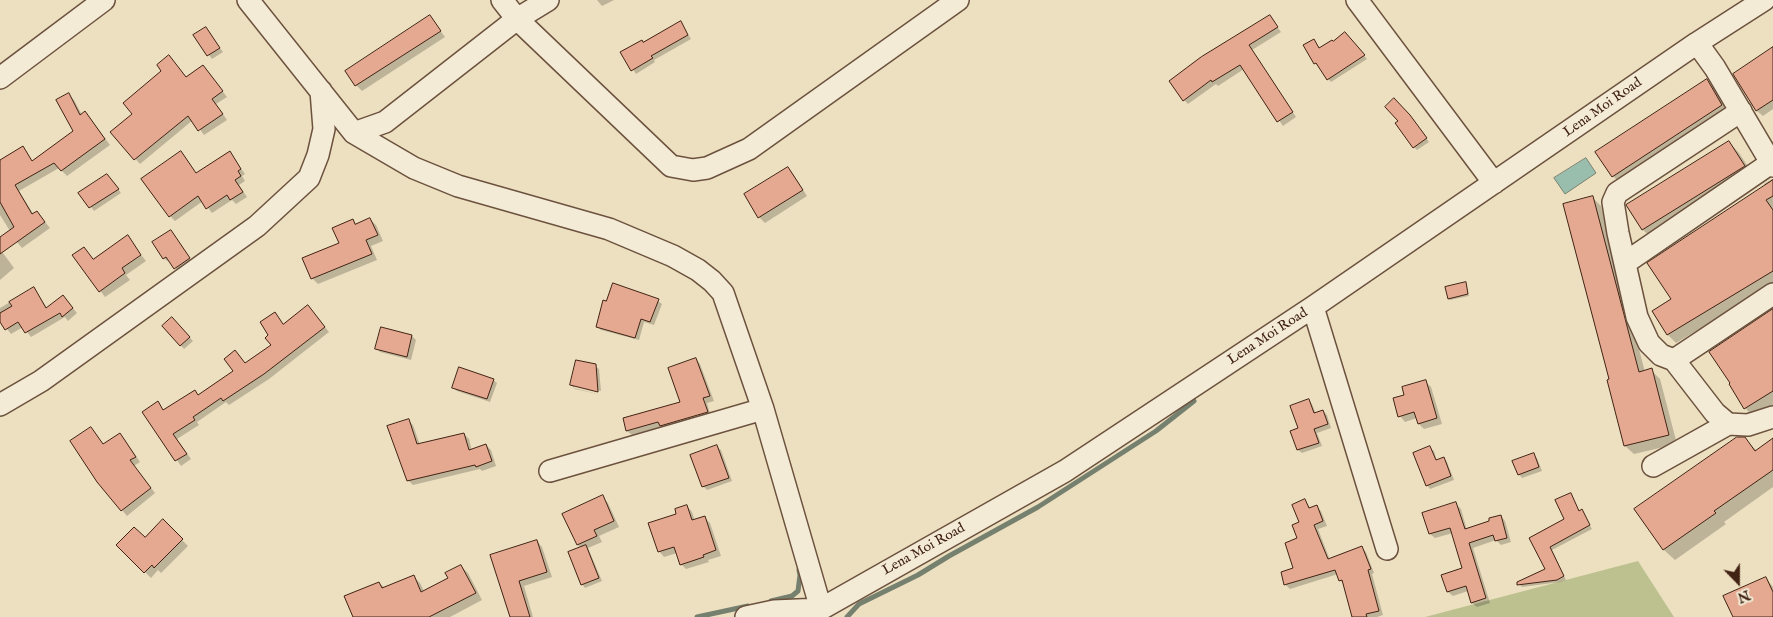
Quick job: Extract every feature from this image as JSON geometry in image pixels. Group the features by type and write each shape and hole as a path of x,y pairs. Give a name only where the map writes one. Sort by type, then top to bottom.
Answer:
{"street":[{"path":"0,78 104,0"},
{"path":"248,0 354,133 414,168 458,186 609,229 673,256 698,270 712,281 723,293 763,409 821,608"},
{"path":"502,0 517,19 671,166 693,170 706,168 749,149 958,0"},
{"path":"354,133 385,122 517,19 548,0"},
{"path":"1357,0 1494,183"},
{"name":"Lena Moi Road","path":"746,617 774,611 821,608 1065,471 1314,307 1697,43 1764,0"},
{"path":"1625,263 1772,165 1765,133 1741,111 1715,68 1697,43"},
{"path":"0,405 42,381 249,232 309,178 318,155 324,129 321,91"},
{"path":"1728,424 1674,360 1661,355 1649,343 1637,317 1613,202 1617,194 1741,111"},
{"path":"1674,360 1773,294"},
{"path":"1314,307 1387,549"},
{"path":"550,471 763,409"},
{"path":"1653,466 1728,424 1748,425 1773,417"}],"shaded area":[{"path":"1586,158 1596,173 1565,194 1554,178"},
{"path":"1638,561 1674,617 1425,617"}],"building":[{"path":"430,15 441,31 355,86 345,71"},
{"path":"1270,15 1278,27 1249,45 1293,112 1277,122 1240,65 1212,82 1211,80 1183,101 1169,81 1201,57"},
{"path":"681,21 688,35 651,56 653,58 631,71 620,52 642,40 643,42"},
{"path":"206,27 220,48 207,56 193,35"},
{"path":"1345,32 1365,55 1327,80 1316,63 1314,64 1303,45 1314,39 1319,48"},
{"path":"1773,47 1773,100 1756,111 1733,74"},
{"path":"169,55 186,77 203,65 223,91 212,99 223,114 198,131 188,116 134,160 110,132 132,114 123,103 161,71 157,65"},
{"path":"1707,79 1722,105 1612,177 1595,152"},
{"path":"69,93 80,115 85,111 105,139 61,171 54,163 15,185 32,214 37,211 45,222 0,254 0,237 14,227 0,202 0,160 23,146 32,161 73,131 56,100"},
{"path":"1394,98 1410,115 1427,138 1413,148 1395,123 1398,121 1385,107"},
{"path":"1729,141 1745,166 1642,230 1626,205"},
{"path":"181,151 196,173 230,151 241,169 238,171 241,176 235,180 243,192 230,200 227,195 206,209 198,196 169,217 141,179"},
{"path":"788,167 803,190 758,218 744,194"},
{"path":"107,174 119,189 89,208 78,193"},
{"path":"1773,180 1773,196 1766,200 1773,210 1773,271 1667,335 1652,311 1671,299 1647,263"},
{"path":"1593,196 1639,372 1652,368 1669,435 1624,446 1607,380 1609,379 1563,204"},
{"path":"370,218 378,235 366,240 372,254 311,279 302,258 339,243 332,228 353,219 355,224"},
{"path":"171,230 190,258 174,269 166,257 163,259 152,242"},
{"path":"128,235 141,255 122,268 125,273 99,292 72,255 84,247 93,259"},
{"path":"1466,282 1468,294 1448,299 1445,287"},
{"path":"613,283 659,299 650,322 641,319 635,338 596,327 603,300 606,301"},
{"path":"34,287 46,308 63,295 73,308 62,317 60,313 25,333 18,322 5,330 0,322 0,313 12,306 9,302"},
{"path":"308,305 325,327 264,374 223,401 221,398 193,417 195,420 173,434 187,454 175,461 142,412 158,401 163,410 195,390 198,395 233,371 224,359 235,350 245,363 271,345 265,338 268,335 260,322 275,312 283,324"},
{"path":"1773,309 1773,391 1744,409 1730,383 1709,352"},
{"path":"172,317 190,337 180,346 162,326"},
{"path":"381,327 412,335 407,357 375,349"},
{"path":"696,358 710,396 703,398 708,412 660,426 658,422 626,431 623,418 680,402 668,368"},
{"path":"576,360 596,364 598,392 570,385"},
{"path":"459,367 494,379 487,399 452,388"},
{"path":"1426,380 1437,418 1418,424 1414,412 1398,417 1393,398 1404,395 1402,387"},
{"path":"1309,399 1314,413 1323,410 1328,424 1314,429 1319,443 1297,450 1290,431 1298,428 1290,406"},
{"path":"409,419 417,444 464,433 469,450 486,444 492,461 476,467 475,465 407,481 387,426"},
{"path":"91,427 103,444 120,433 136,457 130,460 151,488 121,511 97,482 70,441"},
{"path":"1737,437 1745,437 1755,451 1773,438 1773,470 1714,511 1716,513 1663,550 1634,509"},
{"path":"717,445 729,478 702,487 690,455"},
{"path":"1430,446 1436,460 1444,457 1451,476 1426,486 1413,453"},
{"path":"1534,453 1539,467 1518,475 1512,461"},
{"path":"1571,493 1579,511 1582,509 1590,525 1550,547 1564,576 1557,580 1517,585 1517,582 1545,569 1529,538 1564,519 1555,500"},
{"path":"603,495 614,521 594,530 597,536 577,545 562,514"},
{"path":"1305,499 1309,508 1317,505 1323,521 1314,525 1328,559 1362,546 1371,569 1368,570 1379,611 1366,614 1367,617 1352,617 1342,580 1339,581 1335,570 1284,585 1281,572 1293,568 1285,543 1297,538 1292,525 1299,522 1292,505"},
{"path":"1456,502 1465,529 1489,521 1489,518 1501,515 1507,538 1495,541 1493,535 1469,543 1486,598 1471,603 1466,586 1447,592 1441,575 1462,568 1450,528 1429,534 1422,513"},
{"path":"687,505 692,520 705,516 716,550 703,555 704,557 680,565 674,547 658,552 648,523 676,514 675,509"},
{"path":"163,519 183,539 154,568 152,565 144,573 116,545 134,527 145,537"},
{"path":"537,540 547,572 519,581 530,617 510,617 490,555"},
{"path":"586,545 599,578 581,585 568,552"},
{"path":"461,565 476,593 429,617 353,617 344,596 379,582 382,588 414,575 421,592 448,578 445,573"},
{"path":"1766,577 1773,592 1773,617 1733,617 1723,596"}],"waterway":[{"path":"847,617 859,604 918,575 1038,507 1156,431 1194,401"},
{"path":"771,601 792,596 798,591 799,570"},
{"path":"697,617 748,606"}]}
